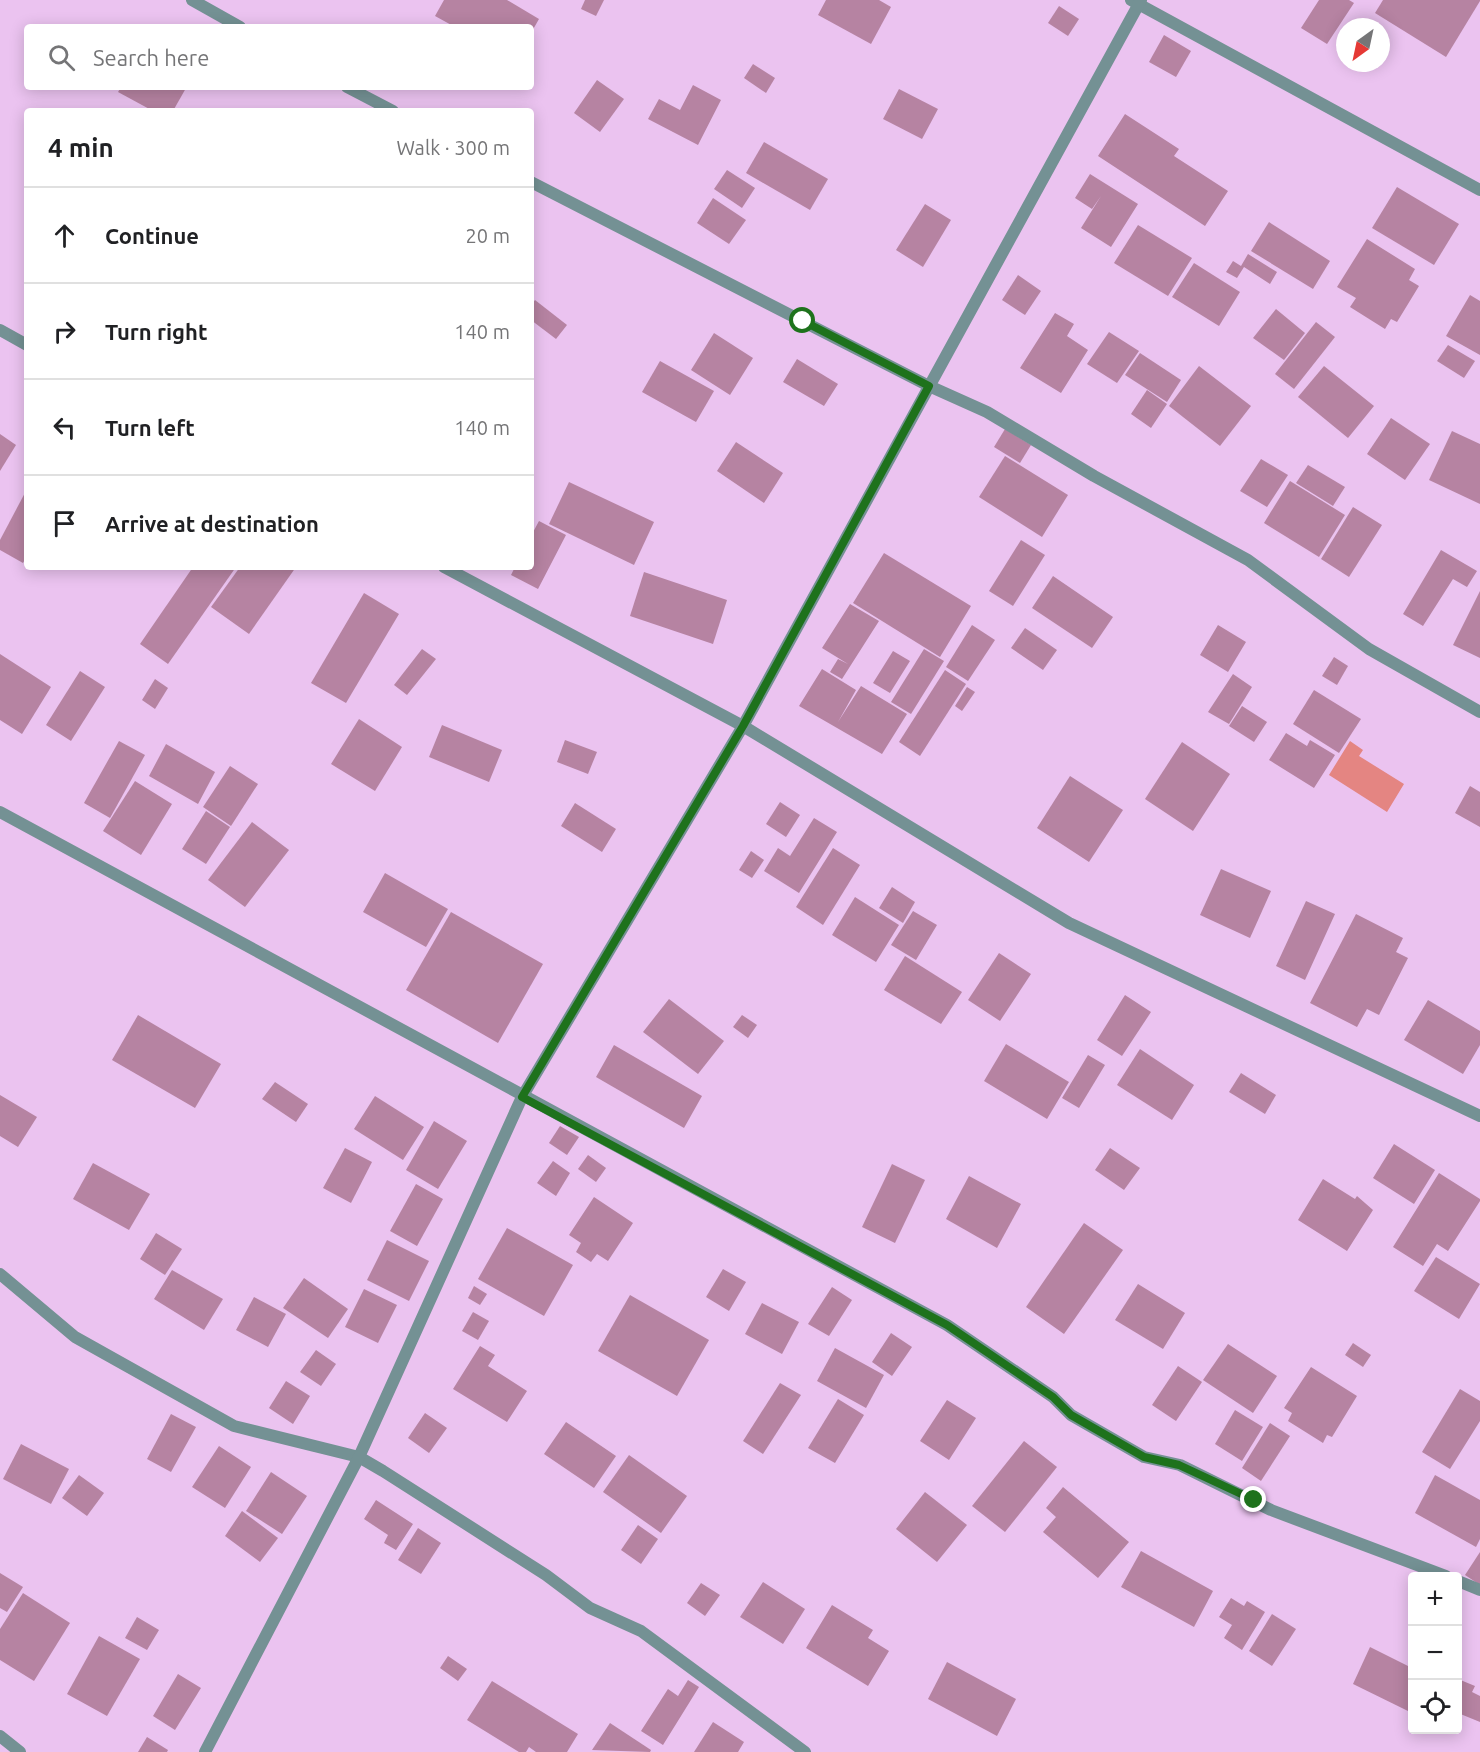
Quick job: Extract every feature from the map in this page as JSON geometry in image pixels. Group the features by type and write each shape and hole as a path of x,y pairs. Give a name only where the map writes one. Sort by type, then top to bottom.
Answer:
{"street":[{"path":"192,0 235,24"},
{"path":"205,1752 360,1457 522,1097 743,726 1137,1 1480,190"},
{"path":"353,90 387,108"},
{"path":"534,184 929,386 987,412 1094,476 1248,560 1370,649 1480,712"},
{"path":"0,330 24,343"},
{"path":"450,570 743,726 1069,923 1480,1116"},
{"path":"0,812 522,1097 947,1325 1053,1397 1071,1415 1144,1457 1179,1465 1218,1481 1271,1510 1435,1572"},
{"path":"0,1274 75,1337 234,1426 360,1457 416,1490 546,1575 590,1608 641,1631 805,1752"},
{"path":"1462,1583 1480,1590"},
{"path":"0,1737 20,1752"}],"shaded area":[{"path":"1350,741 1363,750 1359,756 1404,784 1387,812 1329,775"}],"building":[{"path":"444,0 507,0 539,19 534,28 534,24 450,24 435,16"},
{"path":"585,0 604,0 596,16 581,9"},
{"path":"826,0 879,0 891,7 871,44 818,15"},
{"path":"1319,0 1349,0 1354,3 1344,18 1336,18 1336,30 1327,44 1301,28"},
{"path":"1383,0 1480,0 1446,57 1390,22 1390,18 1383,18 1375,13"},
{"path":"1059,6 1079,19 1068,36 1048,23"},
{"path":"1164,35 1191,51 1176,77 1149,62"},
{"path":"753,64 775,78 766,93 744,78"},
{"path":"597,80 624,99 600,132 574,113"},
{"path":"693,85 721,100 698,145 648,119 659,99 680,110"},
{"path":"899,89 938,109 922,139 883,119"},
{"path":"119,90 185,90 175,108 147,108 118,92"},
{"path":"1125,114 1179,149 1174,156 1228,191 1205,226 1098,156"},
{"path":"764,142 828,179 810,210 746,173"},
{"path":"727,170 755,188 742,208 714,189"},
{"path":"1090,174 1138,204 1111,247 1081,228 1101,196 1092,209 1075,198"},
{"path":"1397,187 1459,224 1434,265 1372,228"},
{"path":"713,198 746,220 729,244 697,223"},
{"path":"925,204 951,220 923,267 896,250"},
{"path":"1269,222 1330,261 1313,289 1251,251"},
{"path":"1138,225 1192,258 1168,296 1114,263"},
{"path":"1367,239 1415,269 1409,280 1419,286 1397,322 1391,319 1385,329 1350,307 1356,298 1337,287"},
{"path":"1248,254 1277,272 1270,284 1244,267 1237,278 1226,272 1233,261 1241,266"},
{"path":"1194,263 1240,292 1219,326 1172,297"},
{"path":"1018,275 1041,291 1025,315 1002,300"},
{"path":"1470,295 1480,301 1480,355 1446,336"},
{"path":"534,301 567,325 556,339 534,322"},
{"path":"1276,309 1305,333 1284,360 1253,338"},
{"path":"1055,313 1074,324 1067,336 1088,350 1061,393 1020,368"},
{"path":"1316,322 1335,337 1294,389 1275,374"},
{"path":"1109,332 1139,351 1117,383 1087,364"},
{"path":"714,333 753,358 730,395 691,370"},
{"path":"1448,345 1475,361 1464,378 1437,361"},
{"path":"1140,353 1181,380 1167,402 1125,375"},
{"path":"797,359 838,384 824,406 783,382"},
{"path":"660,361 714,391 696,422 642,392"},
{"path":"1199,366 1251,406 1220,446 1169,406"},
{"path":"1324,366 1374,406 1348,438 1298,397"},
{"path":"1147,390 1167,404 1151,428 1131,414"},
{"path":"1391,418 1430,444 1405,480 1367,454"},
{"path":"1005,429 1031,445 1020,463 994,447"},
{"path":"1452,431 1480,444 1480,504 1429,480"},
{"path":"0,434 16,445 0,471"},
{"path":"736,442 783,473 764,503 717,471"},
{"path":"1005,456 1068,495 1042,537 979,497"},
{"path":"1261,459 1288,475 1267,507 1240,491"},
{"path":"1308,465 1345,487 1333,506 1296,483"},
{"path":"1290,481 1345,515 1319,557 1264,523"},
{"path":"569,482 654,522 634,565 549,524"},
{"path":"24,495 23,563 0,550 0,540"},
{"path":"1353,507 1382,525 1349,577 1321,559"},
{"path":"539,521 566,535 538,589 511,575 514,570 534,570 534,530"},
{"path":"1021,540 1045,555 1013,606 989,591"},
{"path":"1441,550 1477,571 1467,587 1453,579 1423,626 1403,614"},
{"path":"884,553 971,606 940,657 853,603"},
{"path":"191,570 234,570 168,664 140,644"},
{"path":"238,570 294,570 249,634 211,607"},
{"path":"644,572 727,600 713,644 630,616"},
{"path":"1053,576 1113,617 1092,648 1032,608"},
{"path":"1480,591 1480,658 1453,645"},
{"path":"364,593 399,614 346,703 311,683"},
{"path":"850,604 879,621 842,679 830,672 838,659 848,664 822,648"},
{"path":"972,625 995,640 968,681 946,667"},
{"path":"1218,625 1246,642 1228,672 1200,655"},
{"path":"1025,628 1057,650 1043,670 1011,648"},
{"path":"422,649 436,659 407,695 394,685"},
{"path":"924,649 944,661 911,714 891,702"},
{"path":"893,651 910,661 890,693 873,683"},
{"path":"0,654 51,687 22,734 0,720"},
{"path":"1334,657 1348,666 1337,685 1322,676"},
{"path":"822,669 856,690 838,722 861,686 907,714 882,754 799,706"},
{"path":"945,670 966,684 920,756 899,742"},
{"path":"80,671 105,687 71,741 46,725"},
{"path":"1233,674 1252,687 1229,724 1208,712"},
{"path":"155,679 168,688 155,709 142,700"},
{"path":"967,687 975,692 962,711 955,706"},
{"path":"1314,690 1361,719 1339,753 1293,724"},
{"path":"1242,706 1267,722 1254,742 1229,726"},
{"path":"359,719 402,747 375,791 331,764"},
{"path":"442,725 502,750 489,782 429,757"},
{"path":"1286,733 1307,746 1310,740 1335,755 1314,788 1269,760"},
{"path":"565,740 597,752 588,774 557,762"},
{"path":"119,741 145,755 110,818 84,803"},
{"path":"1182,742 1230,774 1193,831 1145,799"},
{"path":"166,744 215,772 198,804 149,776"},
{"path":"230,766 258,784 231,826 203,807"},
{"path":"1070,776 1123,810 1089,862 1037,828"},
{"path":"135,781 172,804 141,855 103,831"},
{"path":"1470,786 1480,792 1480,827 1455,813"},
{"path":"780,802 800,815 786,837 766,824"},
{"path":"575,803 616,829 602,852 561,826"},
{"path":"206,811 230,827 206,864 182,849"},
{"path":"814,818 837,832 799,893 764,871 778,848 790,856"},
{"path":"252,822 289,850 245,907 208,880"},
{"path":"833,848 860,865 823,925 796,907"},
{"path":"751,851 764,860 752,878 739,870"},
{"path":"1221,869 1271,891 1250,938 1200,915"},
{"path":"385,873 448,909 426,947 363,912"},
{"path":"892,887 915,902 903,923 879,908"},
{"path":"855,897 899,925 876,962 832,935"},
{"path":"1306,901 1335,914 1305,980 1276,966"},
{"path":"913,911 937,925 916,960 891,945"},
{"path":"451,912 543,964 498,1043 406,990"},
{"path":"1356,914 1403,938 1396,952 1408,958 1379,1015 1367,1009 1357,1027 1310,1003"},
{"path":"999,953 1031,974 1000,1021 968,1000"},
{"path":"905,956 962,992 941,1024 884,990"},
{"path":"1125,995 1151,1012 1122,1056 1097,1040"},
{"path":"669,999 724,1041 698,1074 643,1032"},
{"path":"1428,1000 1480,1031 1480,1045 1463,1074 1404,1040"},
{"path":"138,1015 221,1064 195,1108 112,1060"},
{"path":"742,1015 757,1025 748,1038 733,1027"},
{"path":"1006,1044 1069,1082 1047,1119 984,1081"},
{"path":"614,1045 702,1096 684,1128 596,1077"},
{"path":"1140,1049 1194,1085 1172,1120 1117,1085"},
{"path":"1088,1055 1105,1065 1079,1108 1062,1098"},
{"path":"1241,1073 1276,1095 1265,1114 1229,1092"},
{"path":"275,1082 308,1104 296,1122 262,1099"},
{"path":"0,1095 37,1117 18,1147 0,1136"},
{"path":"375,1096 424,1127 403,1160 354,1129"},
{"path":"434,1121 467,1141 438,1189 406,1170"},
{"path":"560,1126 579,1137 567,1155 549,1143"},
{"path":"1394,1144 1435,1170 1414,1204 1373,1178"},
{"path":"345,1148 372,1162 351,1203 323,1188"},
{"path":"1110,1148 1140,1168 1124,1190 1095,1170"},
{"path":"588,1155 606,1168 596,1182 578,1169"},
{"path":"553,1161 570,1173 556,1196 537,1183"},
{"path":"93,1163 150,1194 129,1230 73,1199"},
{"path":"892,1164 925,1180 895,1243 862,1227"},
{"path":"1439,1173 1480,1201 1448,1251 1437,1244 1423,1266 1393,1247"},
{"path":"969,1176 1021,1204 997,1248 946,1219"},
{"path":"1323,1179 1355,1199 1357,1196 1373,1210 1347,1251 1298,1220"},
{"path":"416,1184 443,1199 417,1246 390,1231"},
{"path":"594,1197 633,1223 608,1261 597,1254 591,1262 576,1252 581,1243 569,1235"},
{"path":"1084,1223 1123,1250 1064,1334 1026,1307"},
{"path":"507,1228 573,1265 544,1316 478,1279"},
{"path":"156,1233 182,1249 165,1275 140,1259"},
{"path":"387,1240 429,1261 409,1301 367,1280"},
{"path":"1436,1257 1480,1284 1459,1319 1414,1291"},
{"path":"723,1269 746,1282 729,1311 706,1297"},
{"path":"172,1270 223,1299 204,1330 154,1299"},
{"path":"304,1278 348,1309 328,1338 283,1308"},
{"path":"1138,1284 1185,1313 1163,1349 1115,1320"},
{"path":"474,1286 487,1294 480,1305 468,1298"},
{"path":"832,1287 852,1300 829,1336 808,1324"},
{"path":"364,1289 397,1305 378,1343 345,1327"},
{"path":"630,1295 709,1340 677,1396 598,1351"},
{"path":"254,1297 286,1314 268,1347 236,1330"},
{"path":"762,1303 799,1322 782,1354 745,1334"},
{"path":"473,1312 489,1321 478,1340 462,1331"},
{"path":"891,1333 912,1347 892,1376 872,1362"},
{"path":"1353,1343 1371,1355 1363,1367 1345,1355"},
{"path":"1228,1344 1277,1376 1253,1413 1203,1380"},
{"path":"480,1346 495,1355 488,1366 527,1391 507,1422 453,1389"},
{"path":"835,1348 884,1375 866,1408 817,1381"},
{"path":"316,1350 336,1364 321,1386 300,1372"},
{"path":"1178,1366 1202,1382 1176,1421 1152,1405"},
{"path":"1311,1367 1357,1396 1332,1437 1327,1435 1323,1443 1288,1421 1292,1413 1284,1408"},
{"path":"286,1381 310,1396 293,1424 269,1408"},
{"path":"780,1383 801,1395 763,1454 743,1441"},
{"path":"1460,1389 1480,1401 1480,1421 1450,1469 1422,1452"},
{"path":"838,1399 864,1415 835,1463 808,1448"},
{"path":"947,1400 976,1418 949,1460 920,1441"},
{"path":"1235,1410 1263,1427 1242,1461 1215,1444"},
{"path":"425,1413 447,1428 429,1453 408,1438"},
{"path":"171,1414 196,1427 171,1472 147,1459"},
{"path":"566,1422 616,1456 594,1488 544,1454"},
{"path":"1270,1423 1290,1436 1261,1481 1242,1468"},
{"path":"1024,1441 1057,1467 1005,1532 972,1506"},
{"path":"21,1444 69,1469 51,1504 3,1479"},
{"path":"219,1446 251,1467 225,1508 192,1487"},
{"path":"629,1455 687,1496 661,1533 603,1492"},
{"path":"271,1472 307,1496 282,1534 246,1511"},
{"path":"79,1475 104,1493 87,1516 62,1498"},
{"path":"1435,1475 1480,1500 1480,1539 1476,1547 1415,1513"},
{"path":"1063,1487 1129,1542 1098,1578 1043,1532 1056,1517 1046,1508"},
{"path":"925,1492 967,1525 937,1562 896,1529"},
{"path":"376,1500 413,1524 396,1550 384,1543 388,1535 364,1519"},
{"path":"242,1511 278,1538 260,1562 225,1536"},
{"path":"638,1525 658,1539 641,1564 621,1550"},
{"path":"418,1528 441,1543 421,1574 398,1560"},
{"path":"1141,1551 1213,1591 1194,1627 1121,1587"},
{"path":"1480,1552 1480,1585 1465,1575"},
{"path":"0,1573 23,1587 7,1612 0,1608"},
{"path":"763,1582 805,1609 783,1644 740,1617"},
{"path":"701,1583 720,1595 705,1616 687,1603"},
{"path":"23,1593 70,1623 34,1681 0,1660 0,1629"},
{"path":"1231,1598 1244,1606 1247,1601 1265,1612 1242,1650 1224,1638 1232,1625 1219,1617"},
{"path":"832,1605 873,1630 868,1638 889,1651 868,1686 806,1648"},
{"path":"1272,1614 1296,1629 1272,1666 1249,1651"},
{"path":"137,1617 159,1630 147,1650 125,1638"},
{"path":"99,1636 140,1659 107,1716 67,1694"},
{"path":"1370,1647 1408,1666 1408,1711 1353,1684"},
{"path":"448,1656 467,1669 458,1681 440,1668"},
{"path":"947,1662 1016,1699 997,1736 928,1699"},
{"path":"178,1674 201,1688 175,1730 153,1716"},
{"path":"688,1680 699,1687 663,1745 641,1731 668,1689 678,1696"},
{"path":"492,1681 578,1734 567,1752 536,1752 529,1747 526,1752 519,1752 467,1720"},
{"path":"1462,1681 1475,1686 1472,1692 1480,1696 1480,1722 1462,1715"},
{"path":"713,1722 744,1742 738,1752 694,1752"},
{"path":"610,1723 651,1750 650,1752 592,1750"},
{"path":"147,1737 168,1750 167,1752 138,1752"}],"route":[{"path":"803,321 929,386 743,726 522,1097 947,1325 1053,1397 1071,1415 1144,1457 1179,1465 1218,1481 1254,1500"}]}
